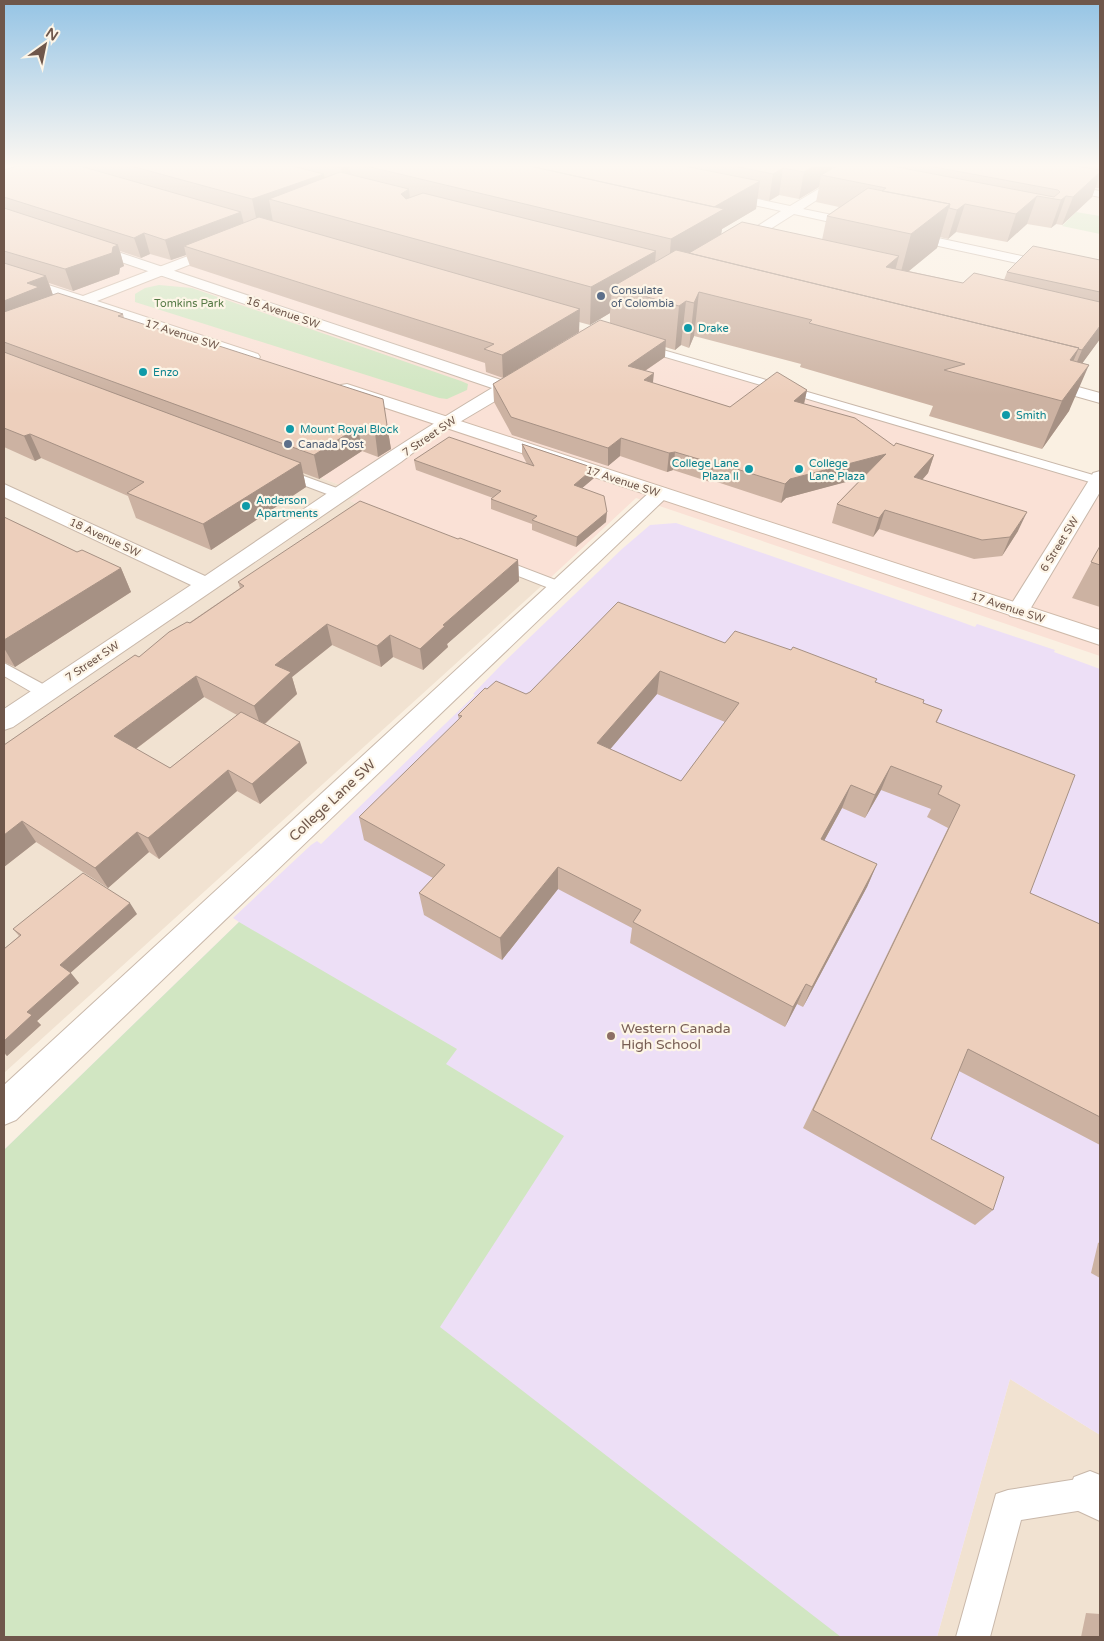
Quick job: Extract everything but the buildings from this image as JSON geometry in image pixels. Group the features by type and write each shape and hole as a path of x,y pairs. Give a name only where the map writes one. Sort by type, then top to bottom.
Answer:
{"street":[{"name":"16 Avenue SW","path":"76,243 506,387"},
{"path":"84,301 232,243"},
{"path":"727,248 736,243"},
{"path":"939,243 1100,277"},
{"name":"17 Avenue SW","path":"4,275 268,362"},
{"name":"7 Street SW","path":"4,721 206,584 341,499 425,435 540,366"},
{"path":"1025,378 1100,398"},
{"name":"17 Avenue SW","path":"334,384 1100,638"},
{"name":"6 Street SW","path":"1018,611 1100,480"},
{"name":"18 Avenue SW","path":"4,490 206,584"},
{"name":"College Lane SW","path":"4,1108 660,493"}],"lane":[{"path":"727,248 755,250"},
{"path":"623,341 1100,480"},
{"path":"269,467 341,499"},
{"path":"479,556 560,587"},
{"path":"4,669 46,693"},
{"path":"973,1637 1008,1506 1095,1496"}],"shaded area":[{"path":"4,243 288,243 1100,483 1100,656 636,498 548,580 350,501 361,493 4,358"},
{"path":"4,358 361,493 350,501 548,580 4,1073"},
{"name":"Western Canada High School","path":"676,523 975,627 977,624 1055,650 1054,652 1100,669 1100,1435 1010,1379 937,1637 4,1637 4,1150 239,922 233,918 311,845 317,841 321,844 475,695 473,694 503,663 622,549 650,525"},
{"path":"1010,1379 1100,1435 1100,1637 937,1637"}],"green space":[{"name":"Tomkins Park","path":"159,285 192,288 461,381 468,384 467,390 447,399 439,398 135,302 135,294 145,288"},
{"path":"239,922 457,1049 446,1064 564,1136 440,1327 841,1637 4,1637 4,1150"}],"place":[{"name":"Consulate of Colombia","path":"601,296"},
{"name":"Drake","path":"688,328"},
{"name":"Enzo","path":"143,372"},
{"name":"Smith","path":"1006,415"},
{"name":"Mount Royal Block","path":"290,429"},
{"name":"Canada Post","path":"288,444"},
{"name":"College Lane Plaza II","path":"749,469"},
{"name":"College Lane Plaza","path":"799,469"},
{"name":"Anderson Apartments","path":"246,506"},
{"name":"Western Canada High School","path":"611,1036"}]}
